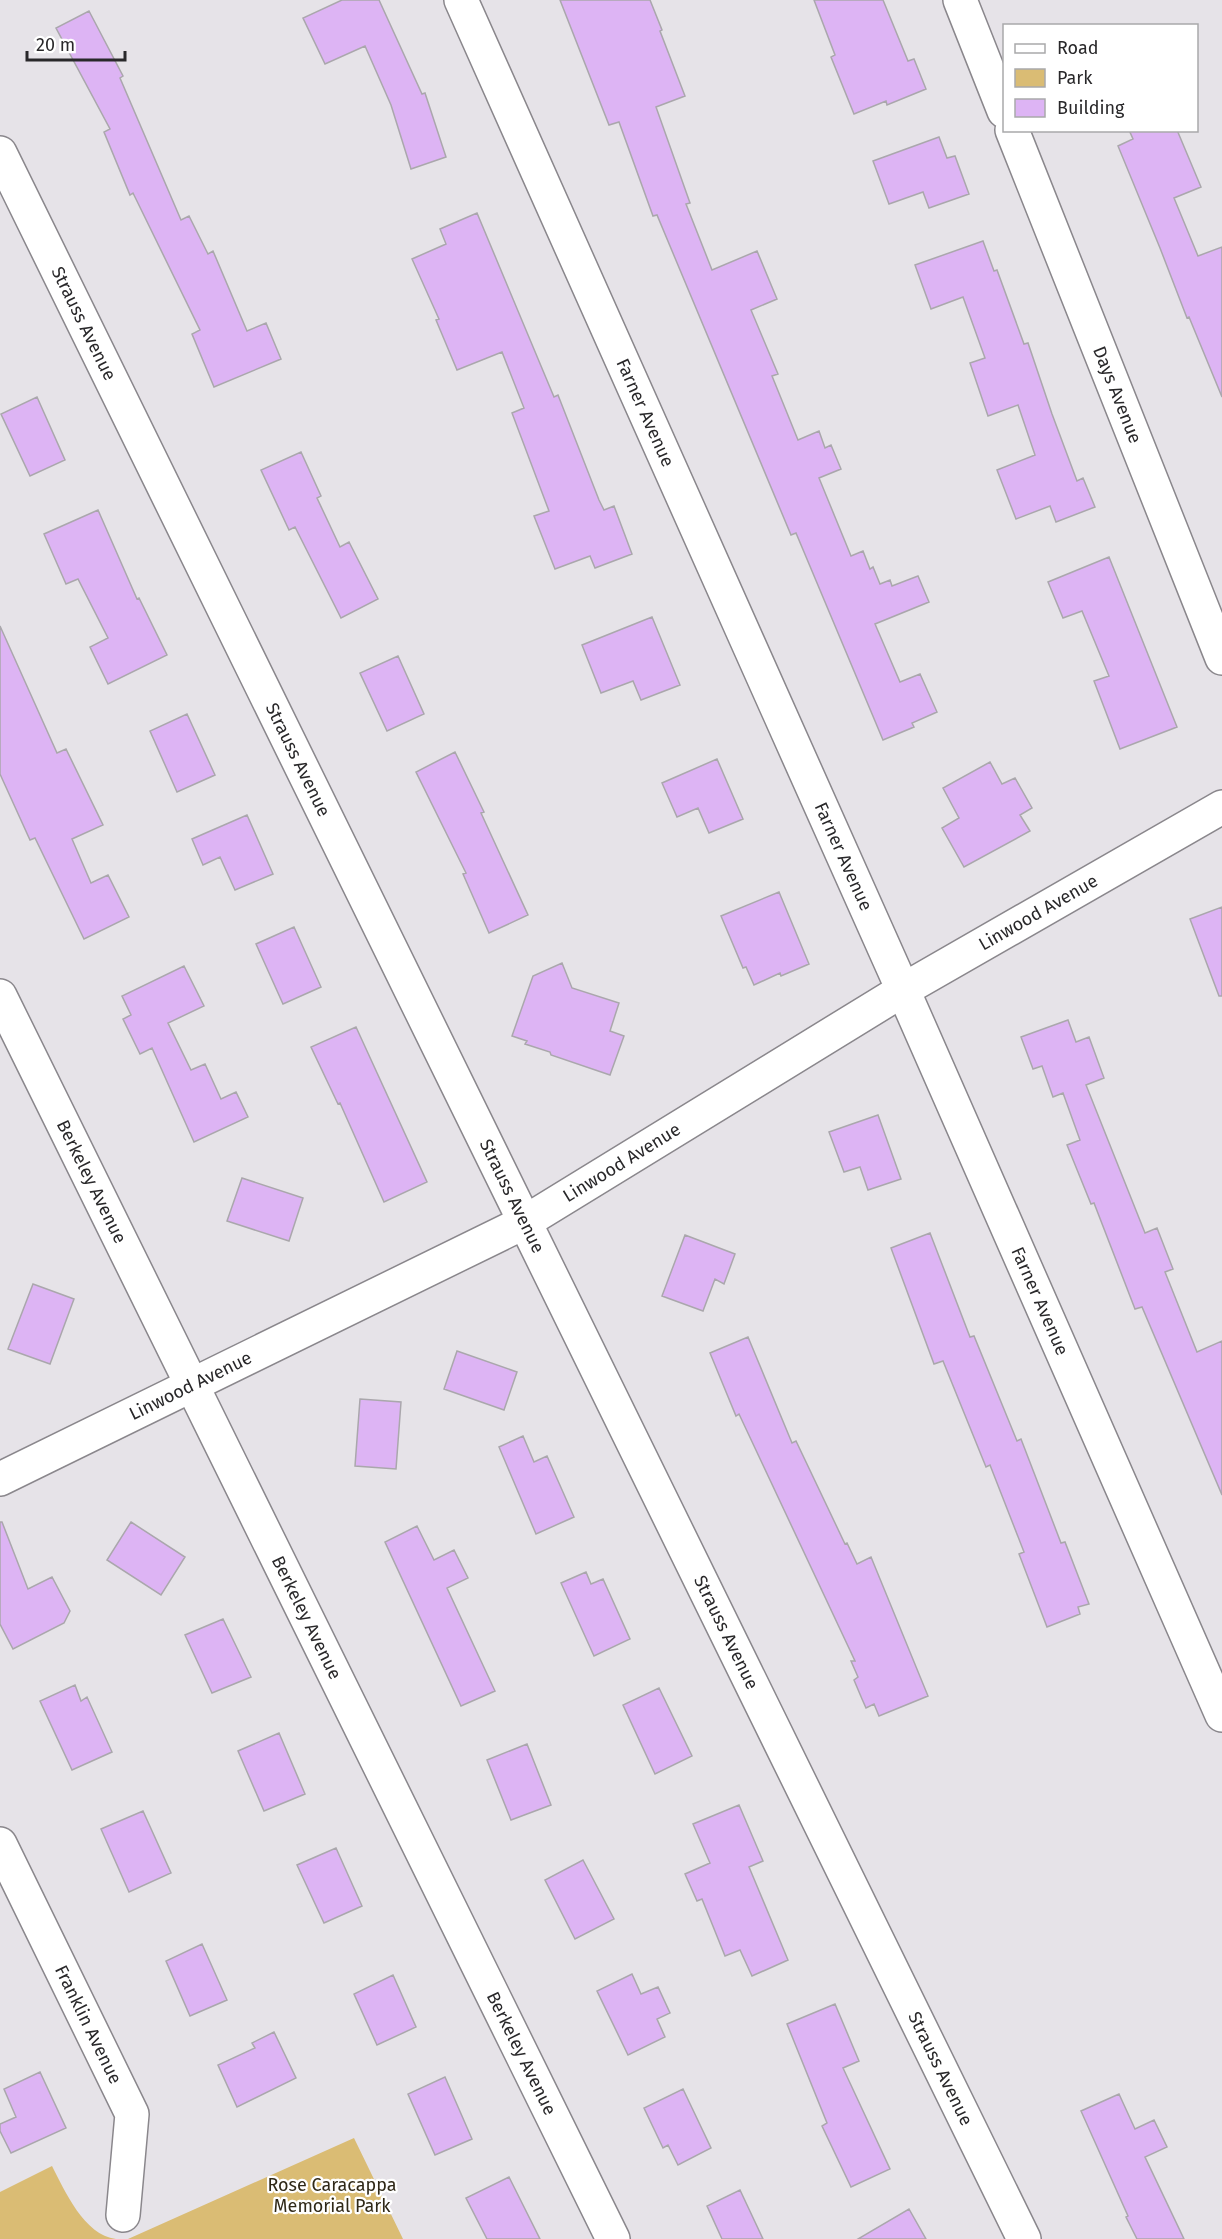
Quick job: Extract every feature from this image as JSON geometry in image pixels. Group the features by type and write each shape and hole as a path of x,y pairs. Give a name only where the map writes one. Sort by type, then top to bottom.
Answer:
{"street":[{"name":"Farner Avenue","path":"461,0 903,990 1222,1715"},
{"path":"960,0 1003,106"},
{"name":"Days Avenue","path":"1013,132 1222,658"},
{"name":"Strauss Avenue","path":"0,153 1024,2239"},
{"name":"Linwood Avenue","path":"0,1479 525,1222 903,990 1222,807"},
{"name":"Berkeley Avenue","path":"0,996 613,2239"},
{"name":"Franklin Avenue","path":"0,1844 132,2114 123,2215"}],"green space":[{"name":"Rose Caracappa Memorial Park","path":"354,2138 403,2239 128,2239"},
{"path":"52,2166 85,2221 105,2236 116,2239 0,2239 0,2192"}],"building":[{"path":"342,0 379,0 422,94 425,93 446,157 411,169 391,105 365,46 325,64 303,18"},
{"path":"560,0 650,0 685,96 656,107 690,203 686,204 712,270 757,251 777,299 751,310 778,374 772,376 798,440 819,431 825,448 831,445 841,469 819,478 851,556 863,551 870,569 873,567 880,584 890,580 892,586 918,576 929,602 875,624 900,682 920,674 937,712 912,723 914,727 883,740 796,533 791,535 657,215 653,216 619,122 609,125"},
{"path":"814,0 883,0 908,61 914,59 926,89 887,105 886,101 854,114 831,57 835,55"},
{"path":"89,11 123,76 120,78 181,220 189,216 208,254 213,251 247,331 266,323 281,359 214,387 192,334 200,330 133,193 130,195 104,132 110,129 56,28"},
{"path":"1130,132 1178,132 1201,187 1174,198 1198,256 1222,247 1222,397 1189,317 1187,318 1118,146 1133,139"},
{"path":"939,137 947,158 955,156 969,194 929,208 923,192 889,204 873,161"},
{"path":"477,213 554,397 558,395 599,500 604,510 614,506 632,554 595,568 590,556 555,569 534,516 549,511 512,413 524,408 502,352 457,370 436,320 439,319 412,259 446,244 440,229"},
{"path":"983,241 994,271 997,270 1024,344 1028,343 1077,481 1083,478 1095,507 1056,522 1050,506 1016,519 997,470 1035,455 1018,405 988,416 970,363 985,358 963,297 931,309 915,265"},
{"path":"37,397 65,460 30,476 1,414"},
{"path":"301,452 321,496 317,498 340,547 349,542 378,599 341,618 295,527 289,530 261,470"},
{"path":"98,510 137,599 139,598 167,655 108,684 90,647 108,638 78,579 66,584 44,534"},
{"path":"1109,557 1177,727 1120,749 1094,681 1109,676 1082,611 1063,618 1048,582"},
{"path":"652,617 680,685 641,700 633,681 601,693 582,645"},
{"path":"0,626 57,753 66,749 103,825 72,839 91,883 108,875 129,917 84,939 35,838 30,840 0,774"},
{"path":"398,656 424,714 387,731 360,673"},
{"path":"187,714 215,775 177,792 150,731"},
{"path":"455,752 484,812 481,813 528,915 489,933 463,874 466,873 416,772"},
{"path":"717,759 743,819 709,833 698,808 677,817 662,783"},
{"path":"990,762 1002,784 1015,778 1032,808 1020,815 1030,831 964,867 942,828 959,818 943,788"},
{"path":"247,815 273,874 235,890 220,857 203,865 192,839"},
{"path":"779,892 809,964 781,976 780,973 754,985 746,967 743,968 721,916"},
{"path":"1222,907 1222,996 1219,996 1190,919"},
{"path":"294,927 321,987 283,1004 256,944"},
{"path":"562,963 572,988 619,1003 610,1031 624,1036 610,1075 551,1055 550,1052 525,1044 527,1041 512,1036 533,976"},
{"path":"184,966 204,1006 168,1023 191,1070 205,1064 221,1099 236,1092 248,1117 194,1142 152,1048 140,1054 123,1019 131,1015 122,996"},
{"path":"1068,1020 1076,1042 1089,1037 1104,1078 1086,1085 1145,1233 1157,1228 1173,1269 1165,1272 1197,1352 1222,1341 1222,1495 1142,1307 1135,1309 1094,1203 1091,1204 1067,1145 1080,1140 1063,1093 1053,1097 1042,1066 1033,1069 1021,1037"},
{"path":"356,1027 427,1182 384,1202 340,1103 338,1104 311,1047"},
{"path":"878,1115 901,1179 868,1190 860,1167 844,1172 829,1132"},
{"path":"242,1178 303,1198 289,1241 227,1221"},
{"path":"930,1233 970,1337 974,1336 1017,1441 1021,1439 1061,1543 1065,1542 1089,1604 1078,1607 1080,1614 1047,1627 1019,1554 1024,1552 990,1465 986,1467 943,1361 934,1364 891,1248"},
{"path":"685,1235 735,1254 724,1284 715,1279 703,1311 662,1296"},
{"path":"33,1284 74,1299 50,1364 8,1349"},
{"path":"748,1337 792,1443 796,1441 845,1544 847,1543 857,1564 871,1557 928,1696 879,1716 874,1704 866,1708 854,1680 858,1677 851,1661 855,1661 739,1414 736,1416 710,1353"},
{"path":"457,1351 517,1372 504,1410 444,1389"},
{"path":"360,1399 401,1402 396,1469 355,1466"},
{"path":"523,1436 534,1462 547,1456 574,1517 536,1534 499,1447"},
{"path":"0,1522 2,1522 28,1589 52,1577 70,1611 64,1623 13,1649 0,1624"},
{"path":"131,1522 185,1557 161,1595 107,1560"},
{"path":"417,1526 434,1560 454,1550 468,1578 447,1588 495,1691 461,1706 385,1542"},
{"path":"586,1572 591,1584 603,1579 630,1639 594,1656 561,1583"},
{"path":"223,1619 251,1677 212,1693 185,1635"},
{"path":"75,1685 81,1701 87,1697 112,1752 72,1770 40,1701"},
{"path":"659,1688 692,1756 655,1774 623,1705"},
{"path":"279,1733 305,1794 264,1811 238,1751"},
{"path":"527,1744 551,1805 511,1820 487,1760"},
{"path":"739,1805 763,1861 749,1867 788,1960 752,1976 740,1950 725,1956 702,1899 697,1901 685,1874 710,1863 693,1824"},
{"path":"143,1811 171,1873 129,1892 101,1829"},
{"path":"336,1848 362,1906 324,1923 297,1865"},
{"path":"583,1860 614,1919 575,1939 545,1880"},
{"path":"202,1944 227,2000 190,2016 166,1961"},
{"path":"632,1974 641,1994 658,1987 670,2013 657,2019 665,2037 628,2055 597,1991"},
{"path":"393,1975 416,2027 377,2045 354,1994"},
{"path":"835,2004 859,2061 843,2068 890,2169 851,2187 822,2126 827,2123 787,2024"},
{"path":"274,2032 296,2078 237,2107 218,2065 255,2048 252,2043"},
{"path":"40,2072 66,2128 11,2153 0,2131 0,2124 16,2117 4,2089"},
{"path":"445,2077 472,2139 435,2155 408,2094"},
{"path":"683,2089 711,2148 678,2165 668,2145 663,2148 644,2108"},
{"path":"1119,2094 1135,2129 1154,2120 1167,2147 1145,2157 1184,2239 1137,2239 1126,2217 1128,2216 1081,2111"},
{"path":"509,2177 540,2239 487,2239 466,2198"},
{"path":"740,2190 763,2239 722,2239 707,2206"},
{"path":"909,2209 926,2239 858,2239"}]}
